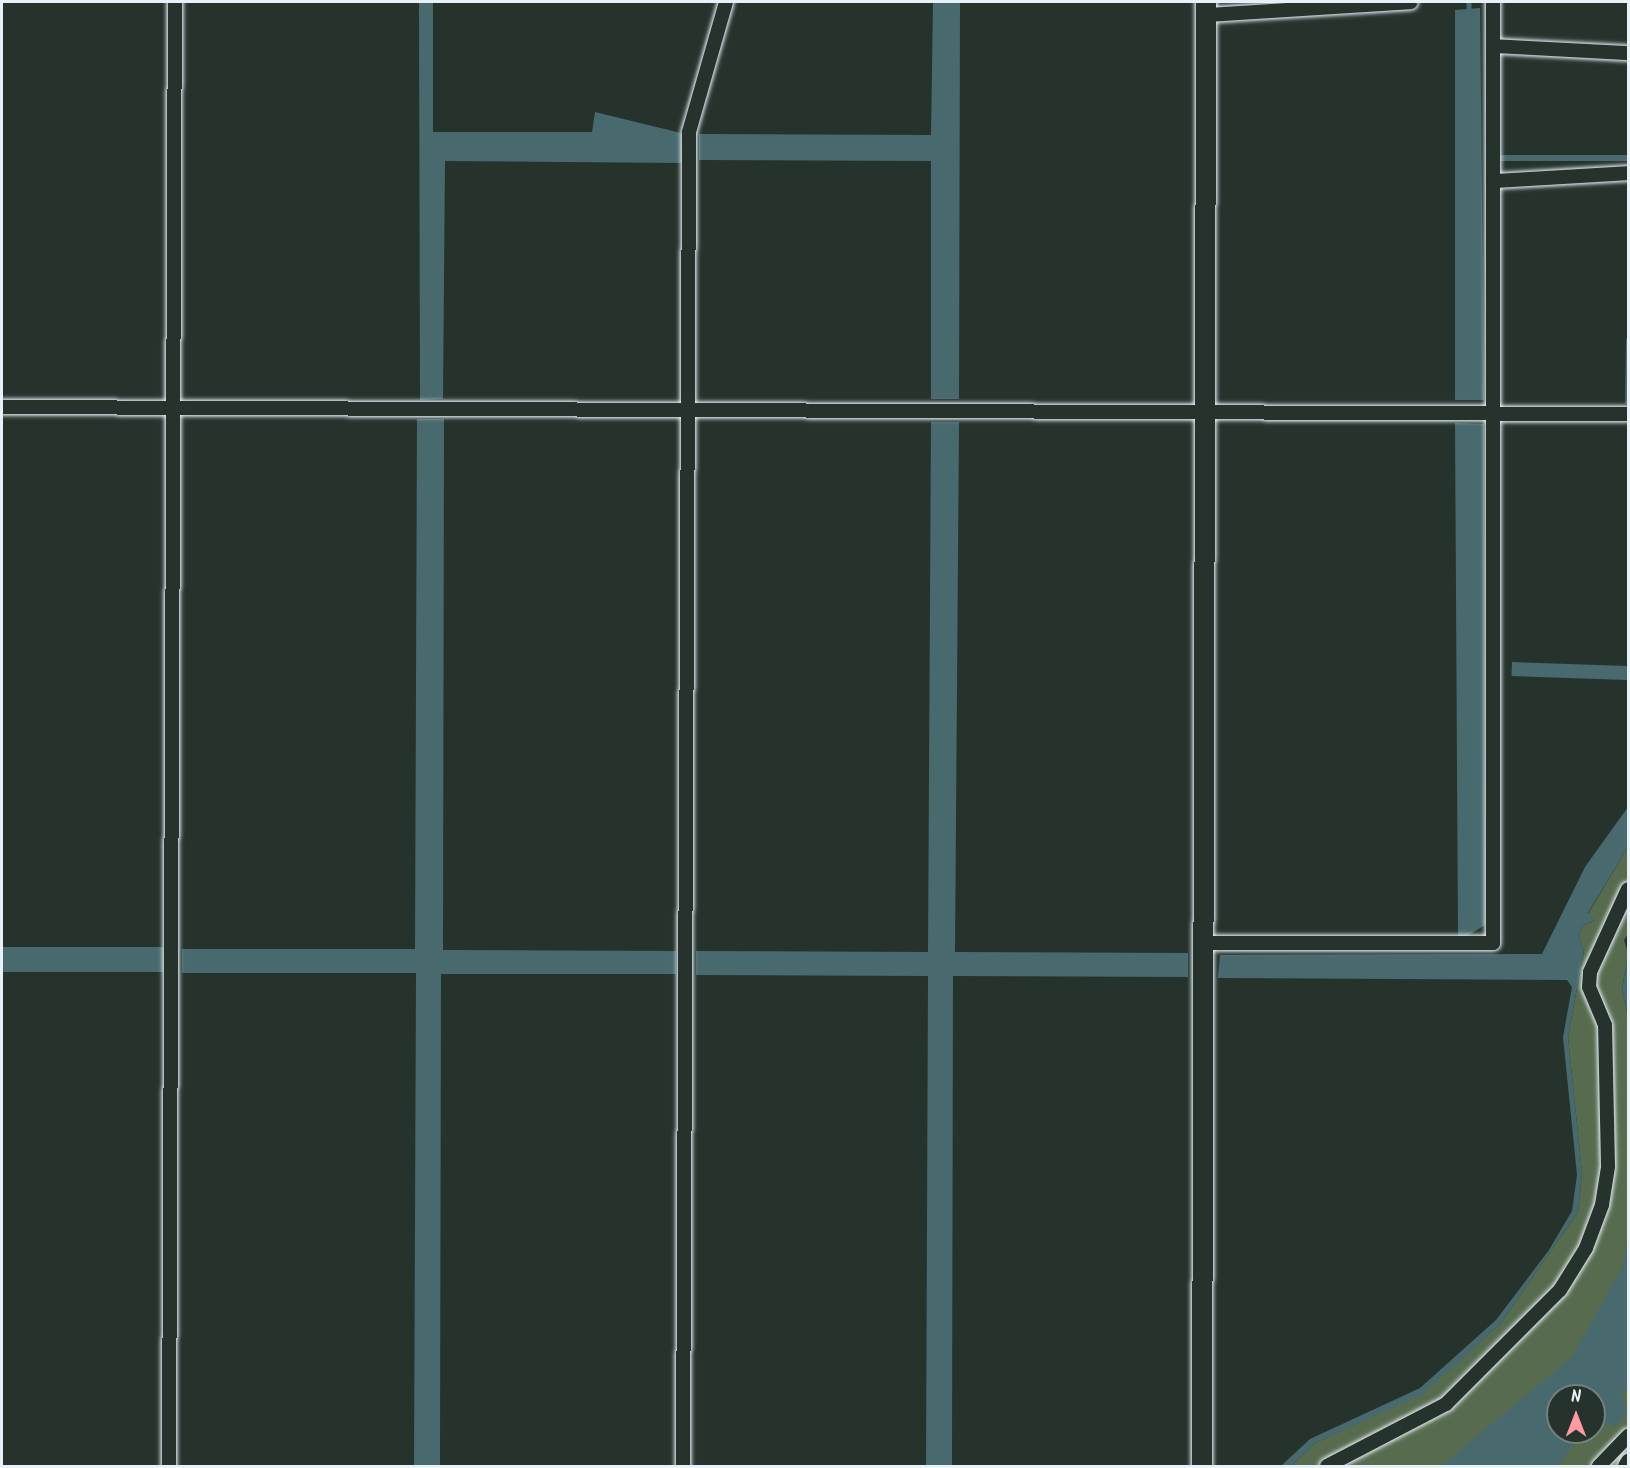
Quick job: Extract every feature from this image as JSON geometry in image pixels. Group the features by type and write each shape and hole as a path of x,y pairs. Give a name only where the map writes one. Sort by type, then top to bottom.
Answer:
{"street":[{"path":"169,1467 175,2"},
{"path":"683,1467 688,132 726,2"},
{"path":"1202,1467 1207,410 1206,8 1411,2"},
{"path":"1204,943 1493,943 1493,2"},
{"path":"1493,46 1629,53"},
{"path":"1494,181 1629,173"},
{"path":"2,406 1207,410 1629,414"},
{"path":"1327,1467 1446,1404 1560,1290 1586,1248 1602,1205 1608,1166 1605,1025 1589,987 1590,972 1629,889"},
{"path":"1599,1467 1629,1436"},
{"path":"1625,1467 1629,1461"}],"green space":[{"path":"1628,847 1628,934 1624,940 1628,953 1622,990 1628,1016 1628,1300 1470,1466 1291,1466 1315,1443 1423,1393 1500,1324 1578,1212 1582,1173 1568,1037 1584,951 1579,937 1582,926 1594,921 1588,914"},
{"path":"1628,1364 1628,1466 1534,1466 1555,1444 1606,1444 1606,1397"}],"water":[{"path":"419,2 433,2 433,132 592,132 595,112 681,133 682,163 445,161 443,399 420,400"},
{"path":"933,2 960,2 959,399 931,399 931,161 699,160 699,134 931,135"},
{"path":"1480,8 1484,400 1455,400 1455,10"},
{"path":"1500,155 1628,155 1628,161 1500,161"},
{"path":"1628,337 1628,404 1625,404 1626,339"},
{"path":"417,419 444,419 443,950 676,951 676,974 441,974 440,1466 414,1466 416,973 182,973 182,949 415,949"},
{"path":"931,422 959,422 955,952 1188,953 1188,977 953,976 952,1466 926,1466 928,976 696,975 696,951 928,952"},
{"path":"1455,423 1484,424 1485,925 1467,936 1458,936"},
{"path":"1512,662 1628,666 1627,680 1512,676"},
{"path":"1628,807 1628,847 1588,913 1594,921 1582,926 1579,937 1584,950 1568,1037 1582,1173 1578,1212 1500,1324 1423,1394 1315,1443 1291,1466 1270,1466 1282,1465 1310,1439 1420,1388 1496,1320 1549,1250 1572,1211 1577,1175 1563,1037 1572,987 1567,980 1218,978 1220,955 1542,954 1585,867"},
{"path":"2,947 163,947 163,972 2,972"},
{"path":"1628,953 1628,1016 1622,990"},
{"path":"1628,1237 1628,1384 1622,1395 1626,1413 1616,1426 1606,1425 1606,1384 1546,1384 1546,1444 1574,1444 1558,1466 1441,1466 1572,1357 1622,1267"}],"waterway":[{"path":"1469,2 1469,9"}]}
